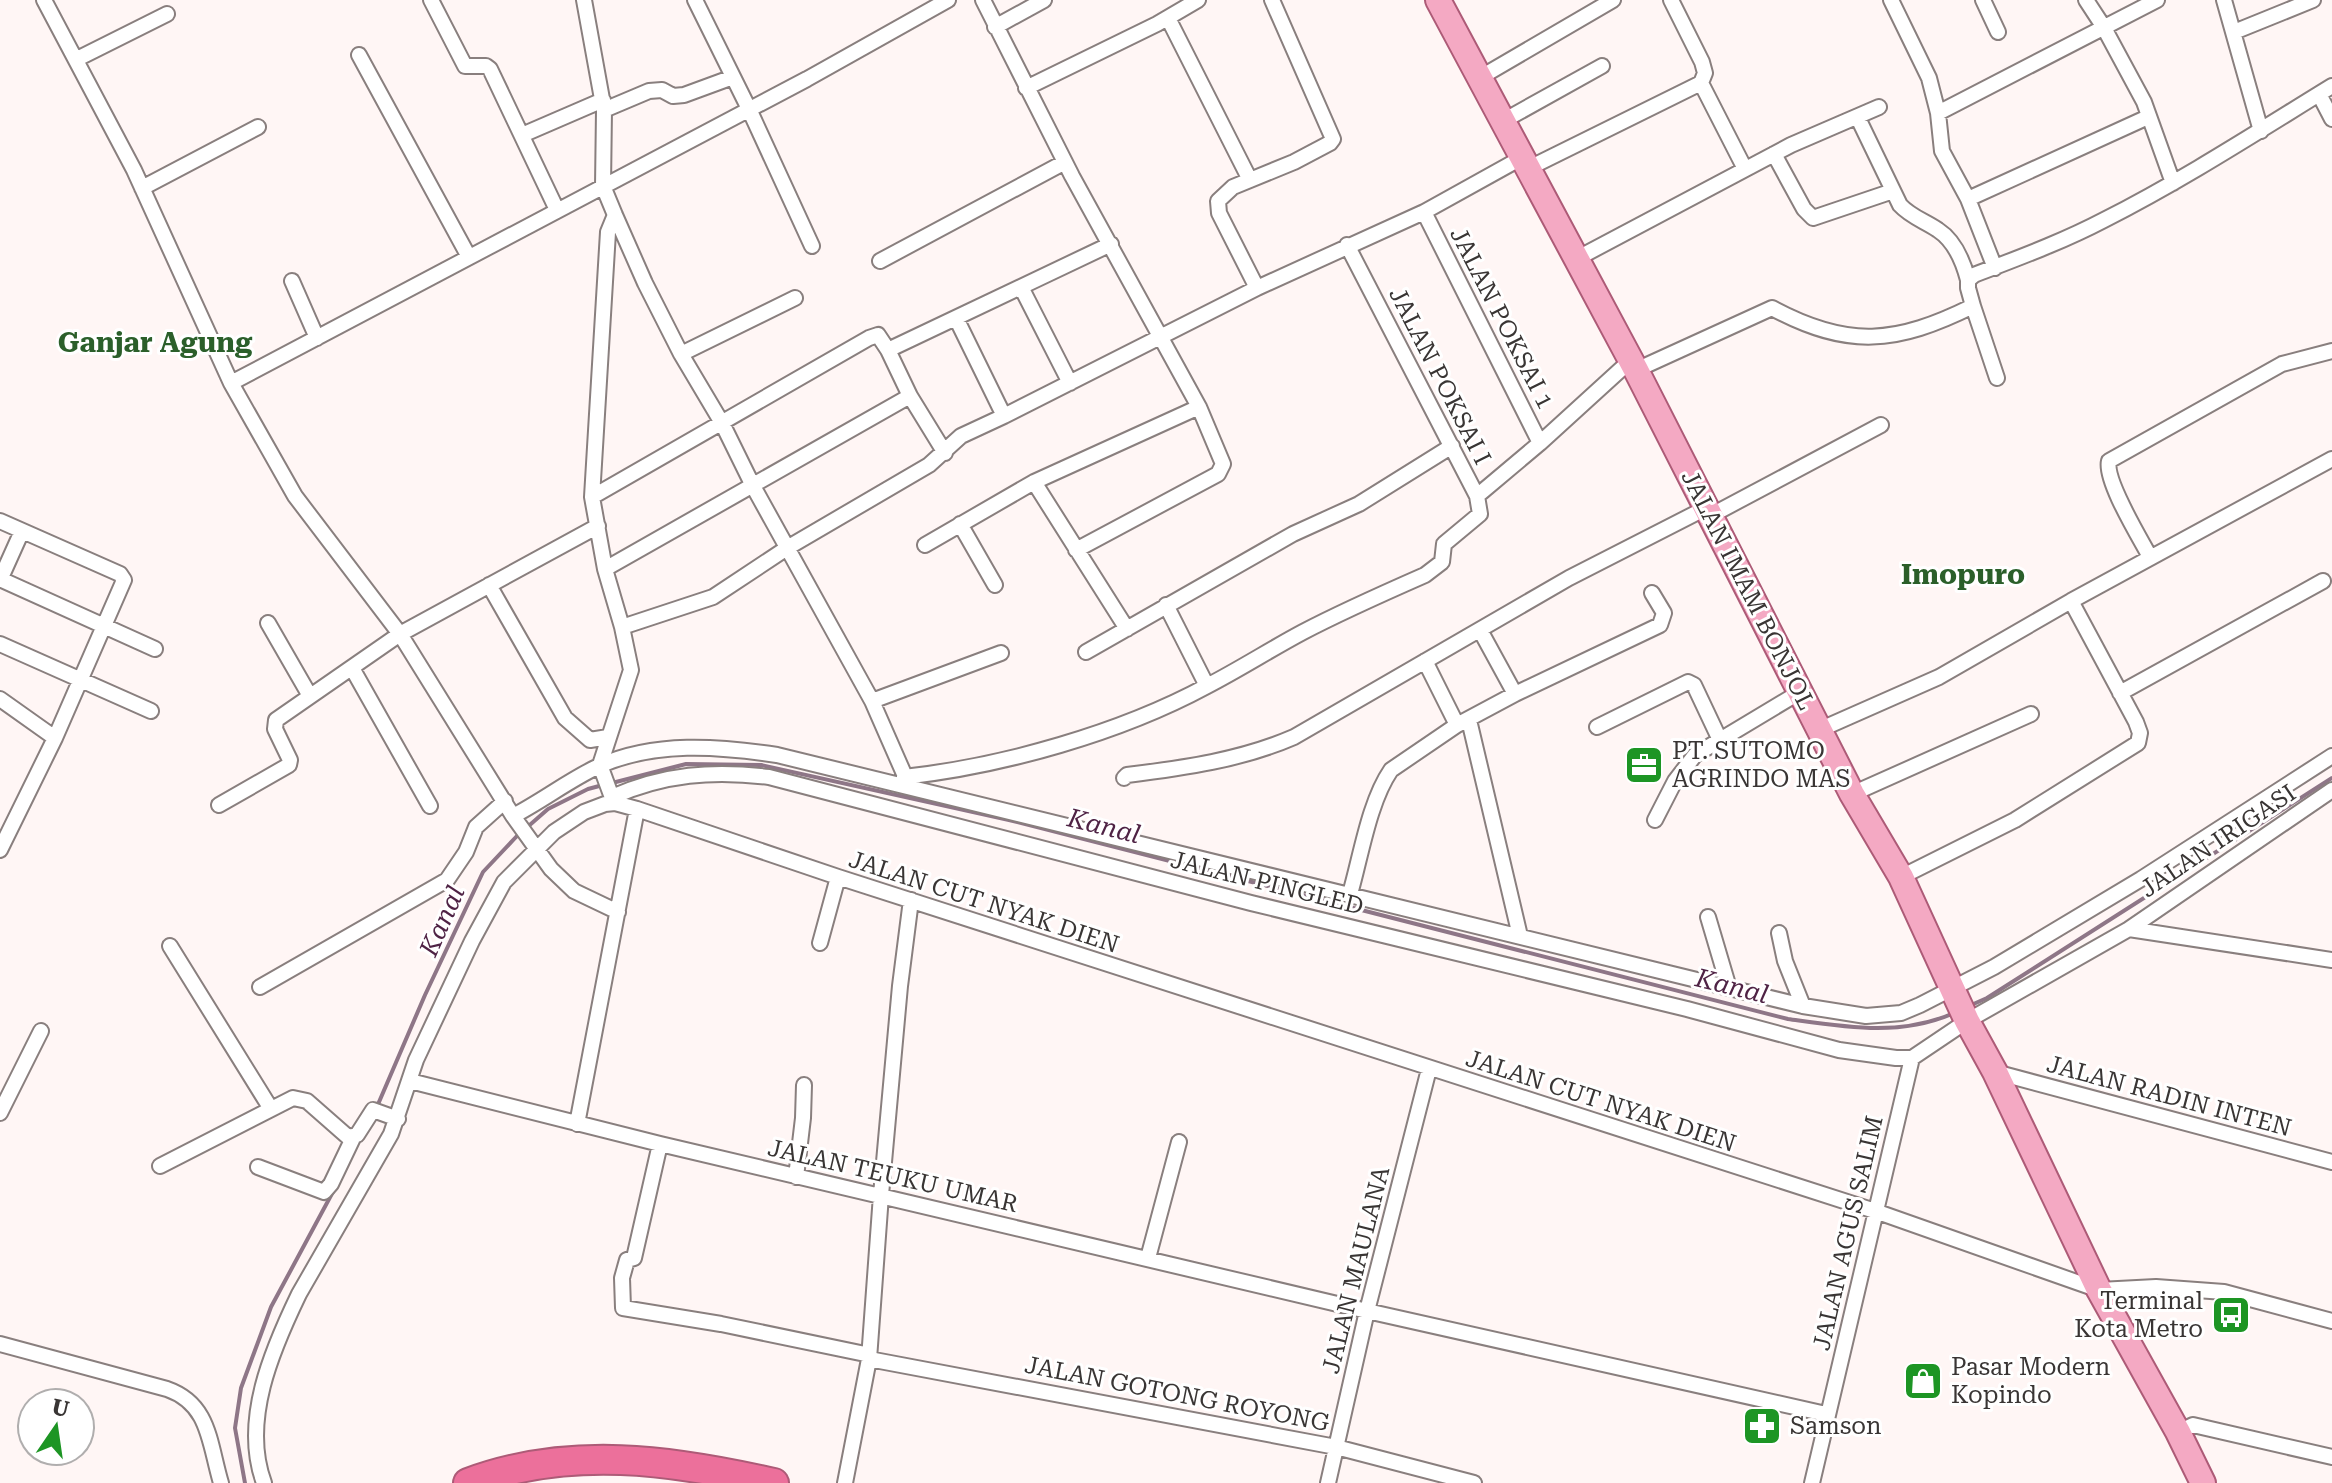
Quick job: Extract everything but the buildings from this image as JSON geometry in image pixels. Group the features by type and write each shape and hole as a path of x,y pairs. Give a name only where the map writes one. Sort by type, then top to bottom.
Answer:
{"highway":[{"path":"468,1483 531,1467 601,1459 685,1464 774,1483"},
{"path":"535,1483 590,1476 628,1476 700,1483"}],"main road":[{"name":"JALAN IMAM BONJOL","path":"1438,0 1633,365 1852,794 1901,877 1953,992 1995,1072 2099,1290 2203,1483"}],"street":[{"path":"44,0 142,188 231,383 295,496 400,634 534,845 564,883 586,898 618,912"},
{"path":"584,0 604,105 606,159 603,186 645,283 681,354 722,423 753,486 872,701 907,782"},
{"path":"695,0 812,246"},
{"path":"231,383 948,0"},
{"path":"983,0 1065,162 1199,407 1223,464 1221,472 1076,550"},
{"path":"995,27 1044,0"},
{"path":"1026,88 1198,0"},
{"path":"1257,288 1216,206 1222,195 1233,187 1294,162 1333,139 1272,0"},
{"path":"1481,77 1613,0"},
{"path":"622,627 713,597 787,548 912,475 945,453 961,436 1159,336 1347,245 1701,83 1705,73 1702,62 1671,0"},
{"path":"1891,0 1929,78 1938,113 1942,151 1968,199 1995,268"},
{"path":"1983,0 1998,32"},
{"path":"2086,0 2144,102 2173,183"},
{"path":"1938,113 2157,0"},
{"path":"2224,0 2261,131"},
{"path":"2234,32 2313,0"},
{"path":"433,1 465,66 486,66 490,69 557,210"},
{"path":"77,59 167,14"},
{"path":"1168,18 1250,180"},
{"path":"359,55 469,257"},
{"path":"1503,121 1602,66"},
{"path":"522,135 649,91 658,89 673,96 684,95 733,77"},
{"path":"1701,83 1745,169"},
{"path":"1968,280 2104,220 2173,183 2325,90 2332,119"},
{"path":"1576,259 1774,154 1879,107"},
{"path":"1968,199 2148,117"},
{"path":"1858,118 1907,213 1942,232 1953,245 1968,280 1973,306 1997,378"},
{"path":"142,188 258,127"},
{"path":"1774,154 1804,209 1813,218 1893,191"},
{"path":"880,261 1065,162"},
{"name":"JALAN POKSAI 1","path":"1424,212 1540,443"},
{"path":"264,1483 255,1442 256,1420 270,1366 299,1294 378,1160 416,1060 497,892 534,845 612,797 601,768 631,670 605,569 592,497 608,232 615,215"},
{"path":"888,350 1111,244"},
{"name":"JALAN POKSAI I","path":"1347,245 1477,496 1633,365 1772,308 1820,330 1871,339 1931,324 1973,306"},
{"path":"292,281 317,338"},
{"path":"1021,287 1070,383"},
{"path":"681,354 795,298"},
{"path":"956,318 1004,416"},
{"path":"592,497 878,335 945,453"},
{"path":"2150,557 2116,490 2107,466 2109,461 2282,364 2332,351"},
{"path":"605,569 910,396"},
{"path":"925,545 1034,482 1199,407"},
{"path":"1124,778 1269,748 1337,714 1569,578 1881,425"},
{"path":"1086,652 1293,534 1359,504 1452,446"},
{"path":"1819,730 1939,677 2150,557 2332,459"},
{"path":"1034,482 1127,629"},
{"path":"907,782 1104,731 1207,686 1306,630 1435,569 1442,562 1444,544 1480,514 1477,496"},
{"path":"0,521 123,577 124,585 0,850"},
{"path":"960,524 995,585"},
{"path":"219,805 289,765 290,760 275,729 275,722 310,696 400,634 598,526"},
{"path":"22,531 0,580 155,649"},
{"path":"2120,693 2323,581"},
{"path":"489,585 565,718 590,740 608,737"},
{"path":"1350,894 1385,780 1391,770 1463,723 1515,694 1660,625 1664,613 1652,593"},
{"path":"1901,877 2015,820 2135,746 2139,730 2071,601"},
{"path":"1166,605 1207,686"},
{"path":"268,623 310,696"},
{"path":"1480,630 1515,694"},
{"path":"0,644 151,711"},
{"path":"872,701 1001,653"},
{"path":"1425,661 1463,723 1520,936"},
{"path":"352,668 430,806"},
{"path":"1597,727 1688,682 1694,685 1719,738"},
{"path":"1655,820 1695,755 1800,692"},
{"path":"0,699 55,738"},
{"path":"1852,794 2031,714"},
{"path":"516,821 601,768 664,748 738,749 907,782 1729,988 1803,1006 1866,1016 1901,1013 1953,992 2141,879 2332,756"},
{"name":"JALAN PINGLED","path":"612,797 638,786 689,774 715,772 769,777 1251,903 1687,1009 1839,1050 1912,1058"},
{"name":"JALAN IRIGASI","path":"1967,1021 2129,929 2332,790"},
{"name":"JALAN CUT NYAK DIEN","path":"612,797 637,809 838,877 1875,1211 2099,1290"},
{"path":"260,987 447,880 466,852 476,827 505,801"},
{"path":"577,1124 637,809"},
{"path":"820,943 838,877"},
{"path":"845,1483 870,1357 881,1195 911,900"},
{"path":"1708,917 1729,988"},
{"path":"2129,929 2332,960"},
{"path":"1779,933 1785,961 1803,1006"},
{"path":"170,946 271,1109"},
{"path":"1912,1058 1967,1021"},
{"path":"0,1113 41,1031"},
{"name":"JALAN AGUS SALIM","path":"1812,1483 1912,1058"},
{"name":"JALAN MAULANA","path":"1328,1483 1367,1311 1429,1069"},
{"name":"JALAN RADIN INTEN","path":"1995,1072 2332,1162"},
{"name":"JALAN TEUKU UMAR","path":"410,1081 796,1177 1367,1311 1826,1414"},
{"path":"796,1177 804,1085"},
{"path":"160,1166 297,1097 307,1101 345,1135 353,1138"},
{"path":"258,1167 324,1192 353,1138 374,1111 396,1118"},
{"path":"1148,1258 1179,1142"},
{"name":"JALAN GOTONG ROYONG","path":"660,1144 634,1258 627,1260 622,1278 623,1308 721,1324 870,1357 1336,1447 1474,1483"},
{"path":"2099,1290 2156,1287 2224,1292 2332,1321"},
{"path":"0,1344 187,1397 197,1406 202,1417 221,1483"},
{"path":"2178,1432 2193,1425 2332,1457"}],"waterway":[{"name":"Kanal","path":"612,783 686,764 761,765 1009,820 1788,1019 1851,1027 1893,1028 1954,1013"},
{"name":"Kanal","path":"1969,1006 1987,998 2332,778"},
{"name":"Kanal","path":"376,1109 483,872 548,809 603,785"},
{"name":"Kanal","path":"245,1483 235,1428 241,1388 271,1307 335,1188"}],"place":[{"name":"PT. SUTOMO AGRINDO MAS","path":"1644,765"},
{"name":"Terminal Kota Metro","path":"2231,1315"},
{"name":"Pasar Modern Kopindo","path":"1923,1381"},
{"name":"Samson","path":"1762,1426"}],"district":[{"name":"Ganjar Agung","path":"155,342"},
{"name":"Imopuro","path":"1963,574"}]}
